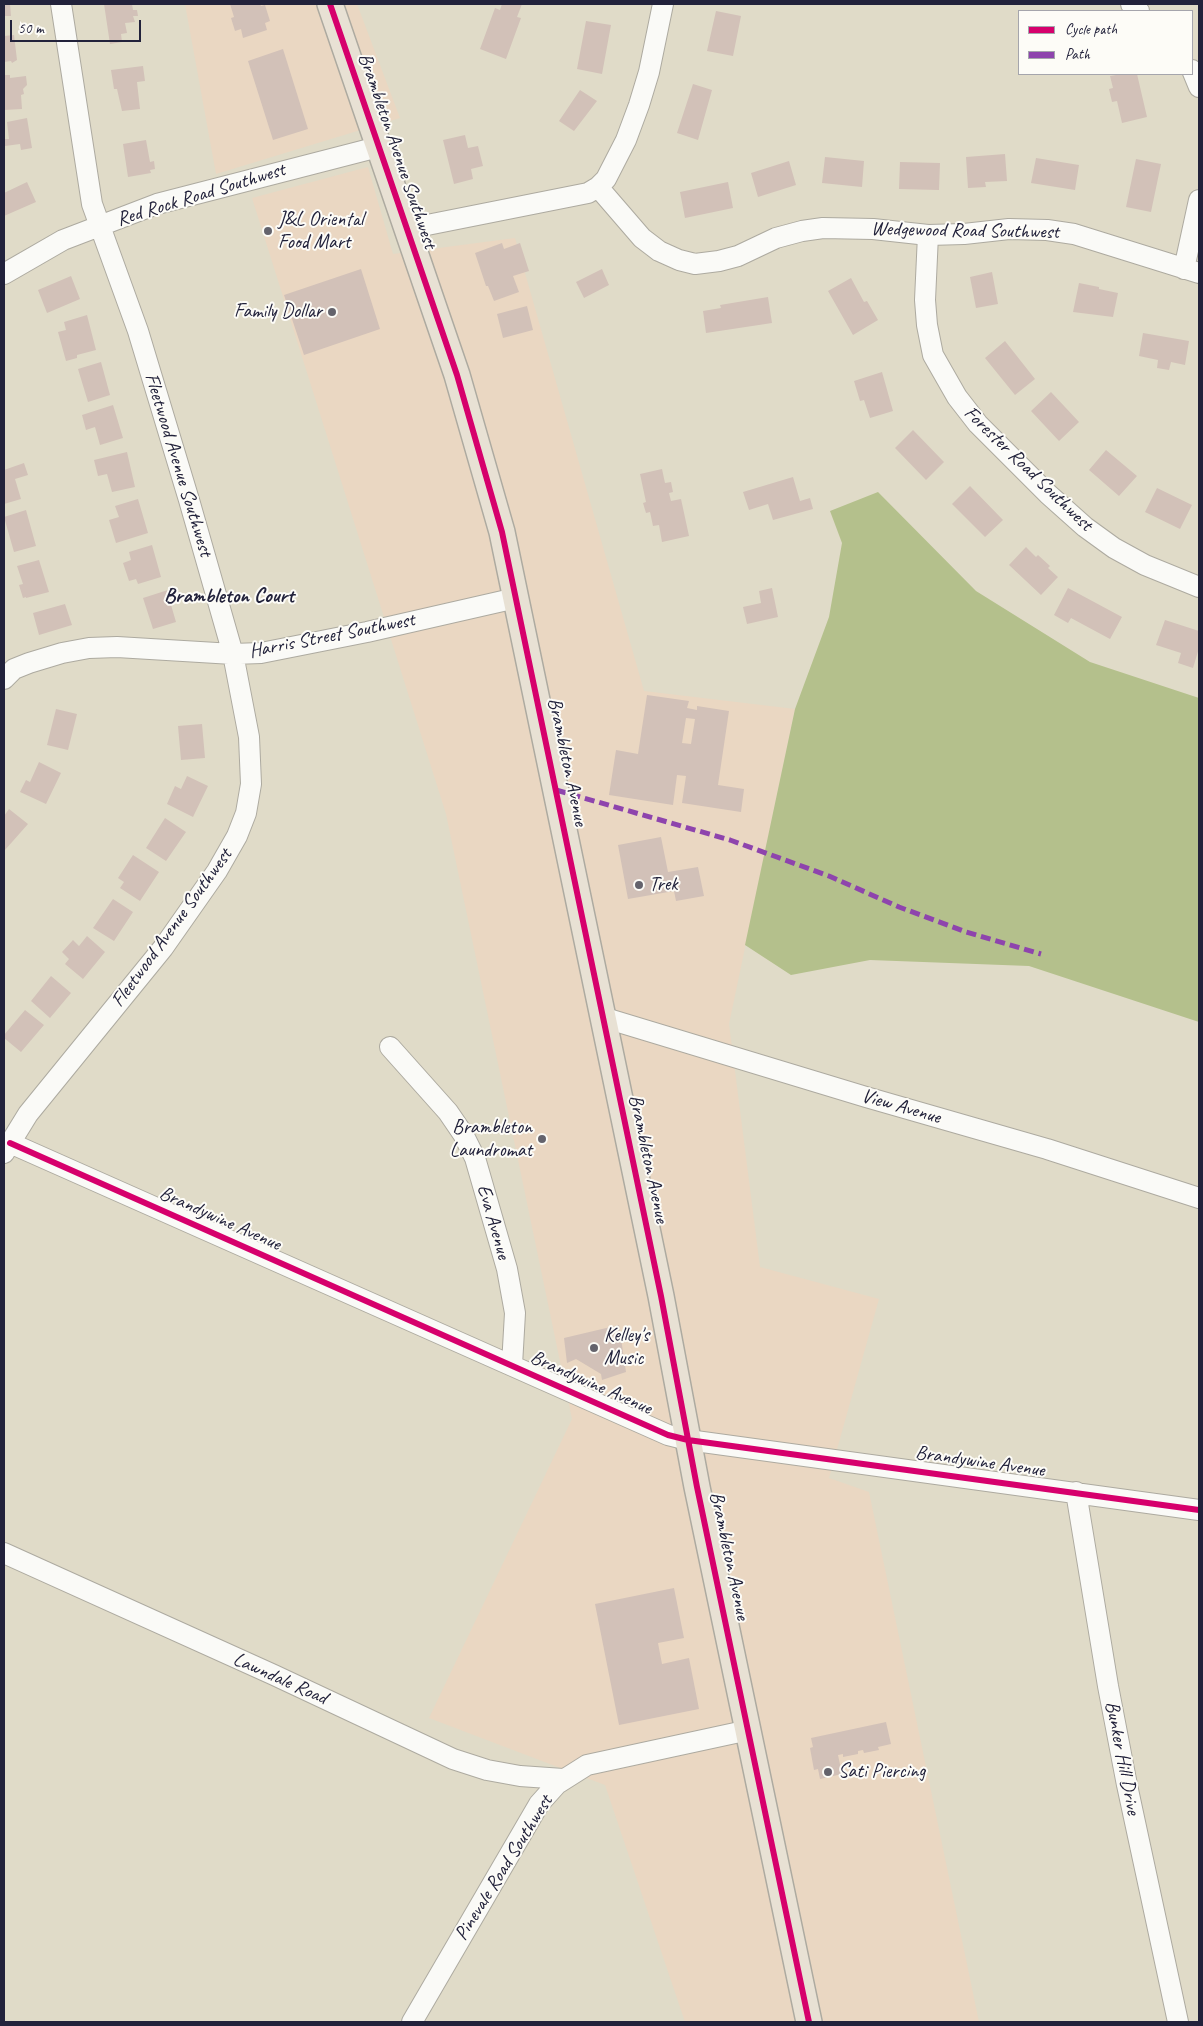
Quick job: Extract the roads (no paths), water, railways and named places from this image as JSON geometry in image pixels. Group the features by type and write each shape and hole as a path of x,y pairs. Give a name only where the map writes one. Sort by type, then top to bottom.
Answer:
{"main road":[{"name":"Brambleton Avenue Southwest","path":"330,4 434,308"},
{"name":"Brambleton Avenue","path":"434,308 457,375 502,532 661,1296 688,1440 809,2022"}],"street":[{"name":"Fleetwood Avenue Southwest","path":"7,1148 28,1114 162,948 217,871 237,836 246,813 251,784 249,737 233,654 138,330 88,188 61,4"},
{"path":"407,229 588,193 598,187 606,179 626,140 639,106 649,72 663,4"},
{"path":"1193,73 1199,88"},
{"name":"Red Rock Road Southwest","path":"4,274 63,240 182,196 378,147"},
{"name":"Wedgewood Road Southwest","path":"598,187 642,238 659,251 679,260 695,264 720,262 738,256 776,238 823,228 928,235 964,234 1009,229 1047,230 1074,234 1192,271"},
{"path":"1192,271 1199,200"},
{"name":"Forester Road Southwest","path":"928,235 925,300 927,325 933,355 957,397 978,424 1048,494 1085,527 1114,548 1146,565 1199,586"},
{"name":"Harris Street Southwest","path":"4,678 14,669 29,663 62,653 89,648 116,647 233,654 261,653 367,632 516,598"},
{"name":"View Avenue","path":"602,1017 866,1097 1047,1149 1199,1198"},
{"name":"Eva Avenue","path":"390,1047 448,1112 463,1134 475,1158 507,1269 515,1313 512,1366"},
{"name":"Brandywine Avenue","path":"7,1148 668,1434 688,1440 1199,1510"},
{"name":"Bunker Hill Drive","path":"1076,1492 1109,1695 1178,2022"},
{"name":"Lawndale Road","path":"4,1554 274,1675 453,1759 487,1770 520,1776 563,1779"},
{"name":"Pinevale Road Southwest","path":"412,2022 539,1804 563,1779 587,1765 749,1730"}],"place":[{"name":"J&L Oriental Food Mart","path":"268,231"},
{"name":"Family Dollar","path":"332,312"},
{"name":"Trek","path":"639,885"},
{"name":"Brambleton Laundromat","path":"542,1139"},
{"name":"Kelley's Music","path":"594,1348"},
{"name":"Sati Piercing","path":"828,1772"}],"district":[{"name":"Brambleton Court","path":"229,596"}]}
